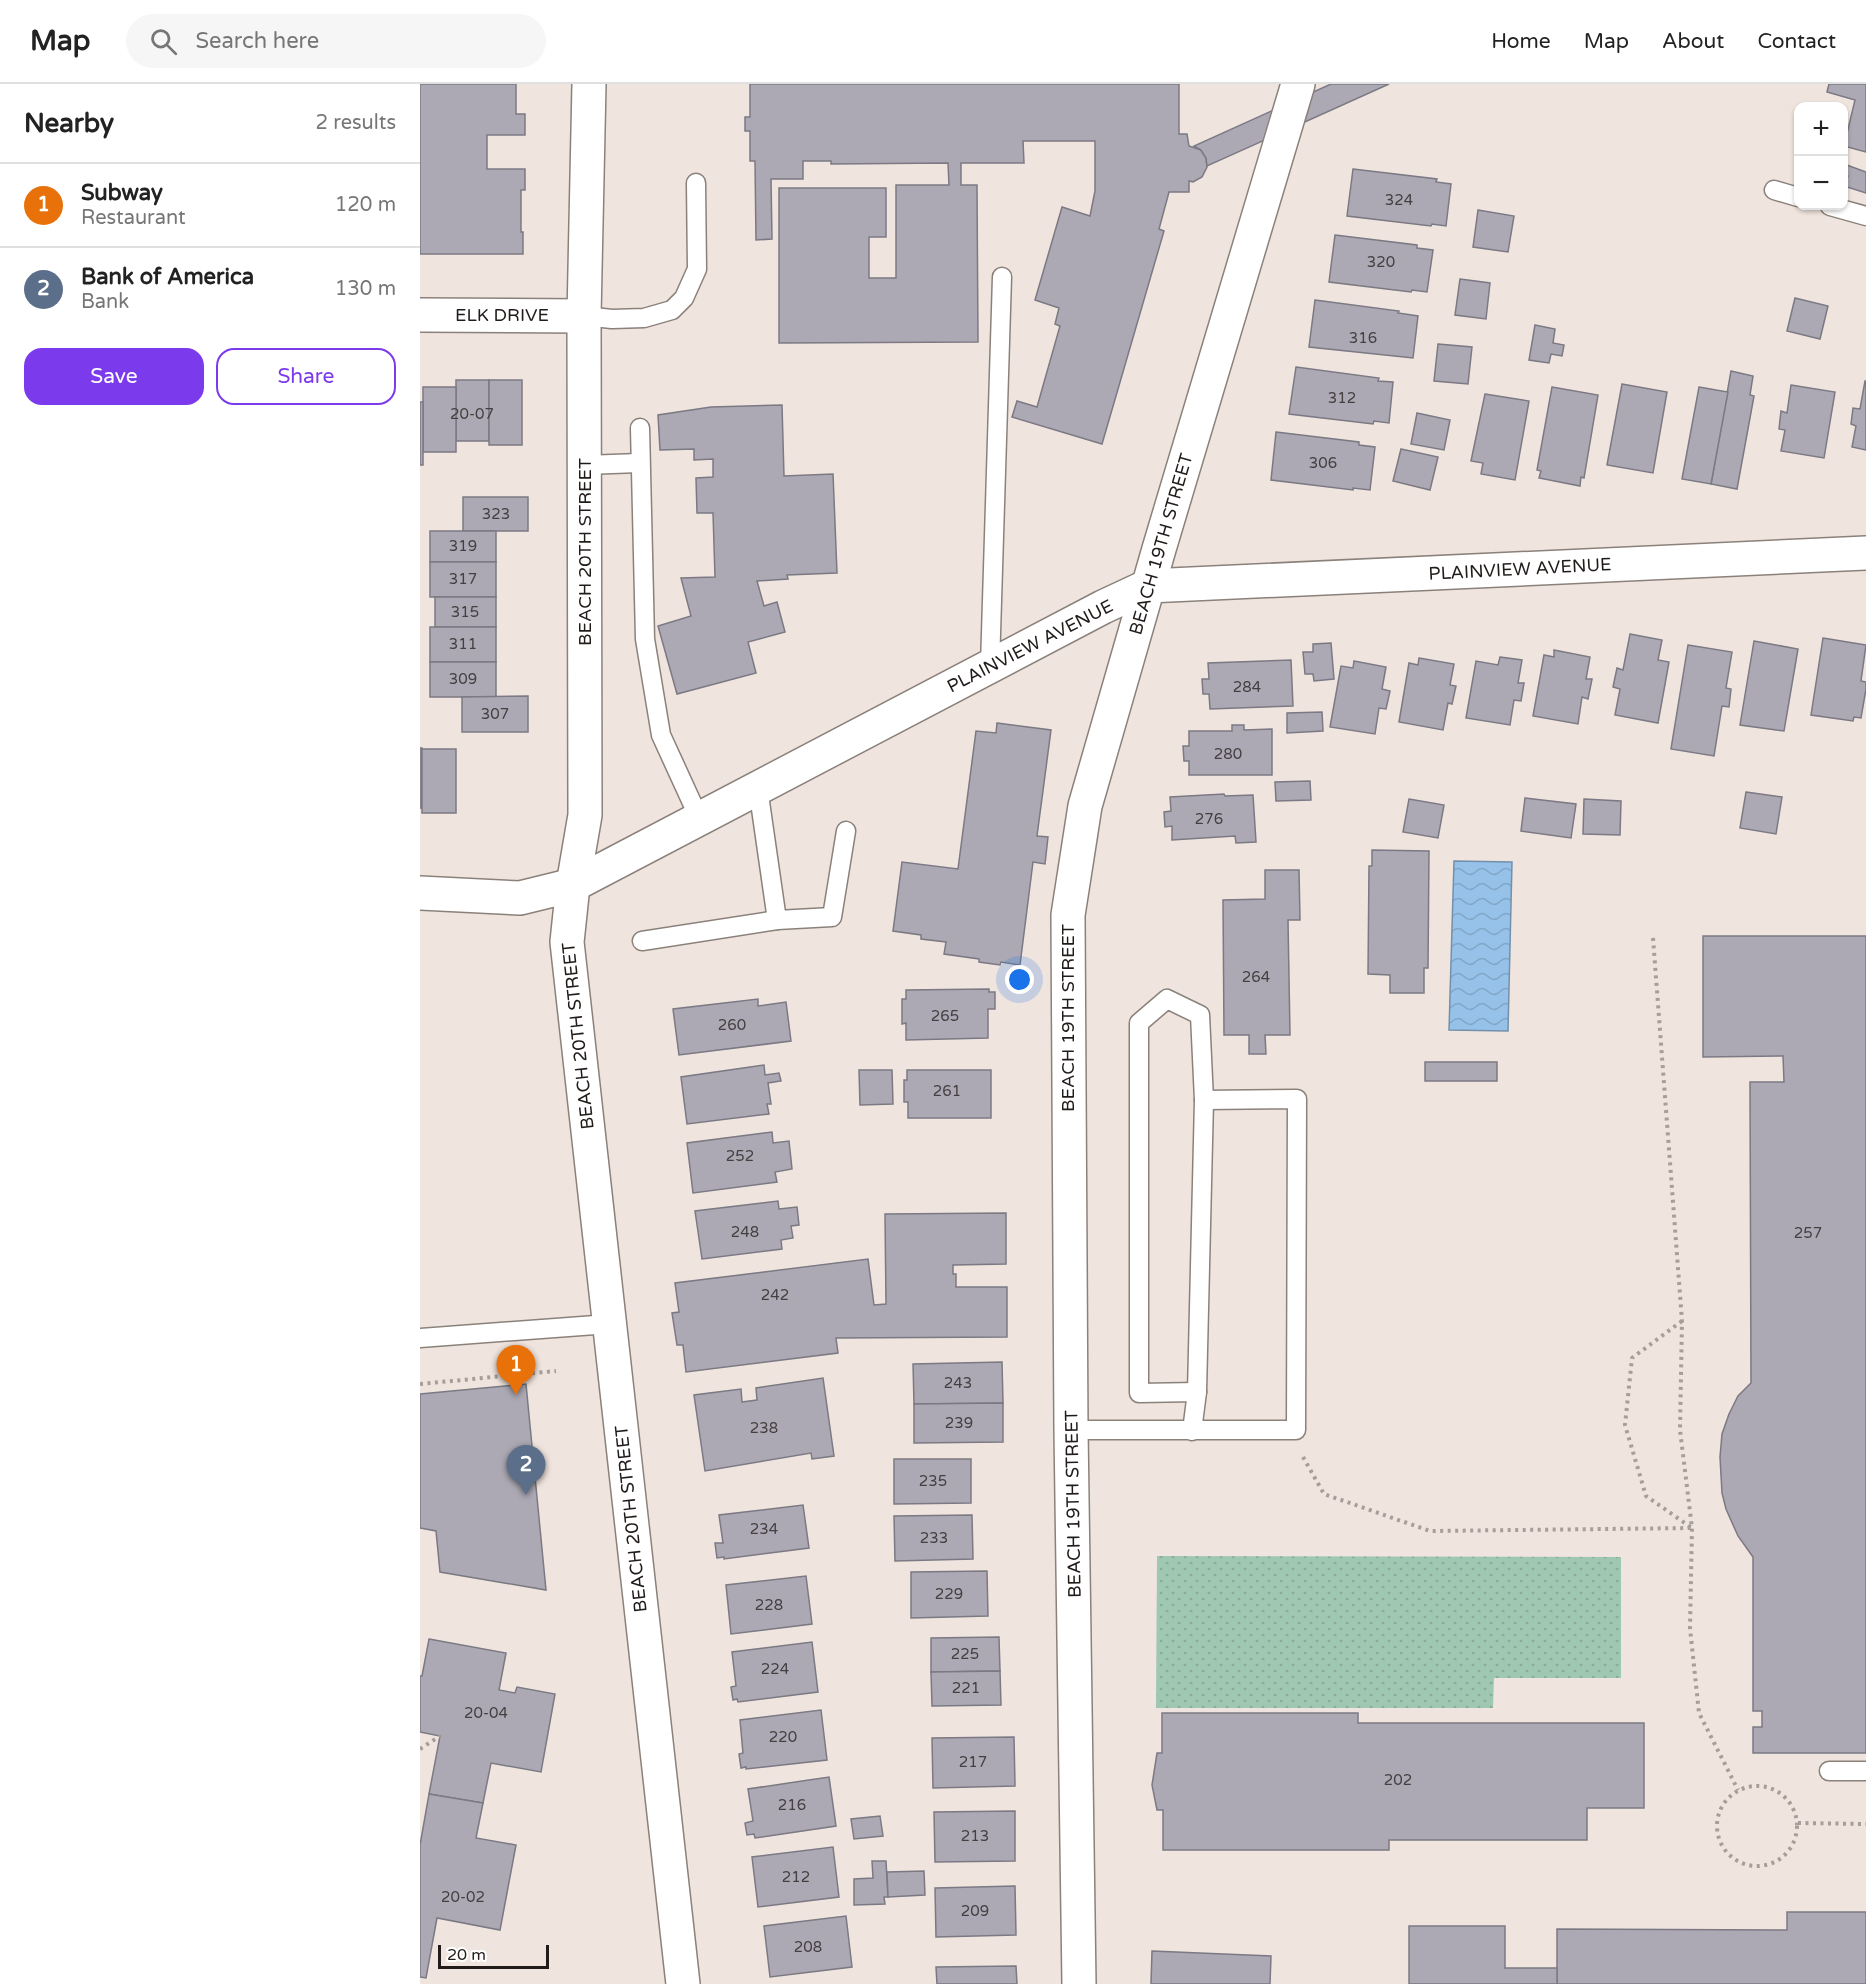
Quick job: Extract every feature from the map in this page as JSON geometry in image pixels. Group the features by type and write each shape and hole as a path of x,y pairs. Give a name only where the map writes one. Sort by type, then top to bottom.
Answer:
{"street":[{"name":"BEACH 20TH STREET","path":"589,84 584,316 585,815 573,885 567,942 682,1984"},
{"name":"BEACH 19TH STREET","path":"1079,1984 1071,1430 1068,915 1085,806 1148,586 1298,84"},
{"name":"ELK DRIVE","path":"420,315 584,316"},
{"name":"PLAINVIEW AVENUE","path":"420,894 520,898 573,885 1103,607 1148,586 1866,553"}],"lane":[{"path":"584,316 612,319 644,318 672,310 684,298 697,269 696,183"},
{"path":"1774,190 1794,196"},
{"path":"1844,210 1866,216"},
{"path":"990,666 1002,278"},
{"path":"640,428 639,463 645,639 661,735 699,818"},
{"path":"585,465 639,463"},
{"path":"758,788 777,920"},
{"path":"642,941 777,920 832,917 846,831"},
{"path":"1192,1431 1197,1392 1204,1100 1200,1015 1167,999 1139,1023 1139,1393 1197,1392"},
{"path":"1071,1430 1296,1430 1298,1099 1204,1100"},
{"path":"420,1338 609,1324"},
{"path":"1829,1771 1866,1771"}],"path":[{"path":"1653,938 1682,1321 1680,1430 1692,1528 1690,1628 1700,1713 1738,1790"},
{"path":"1682,1321 1632,1358 1625,1425 1646,1496 1692,1528"},
{"path":"420,1384 556,1371"},
{"path":"1296,1430 1304,1461 1324,1494 1430,1531 1692,1528"},
{"path":"420,1749 440,1736"},
{"path":"1762,1785 1775,1789 1786,1797 1794,1809 1798,1822 1796,1836 1791,1849 1781,1859 1754,1866 1741,1863 1729,1855 1721,1844 1717,1832 1717,1820 1728,1798 1738,1790 1762,1785"},
{"path":"1798,1822 1866,1824"}],"green space":[{"path":"1157,1556 1621,1557 1621,1678 1494,1678 1493,1708 1156,1708"}],"water":[{"path":"1454,861 1512,862 1508,1031 1449,1030"}],"building":[{"path":"420,84 516,84 516,114 525,114 525,135 487,135 487,169 525,169 525,190 521,190 523,254 420,254"},
{"path":"750,84 1179,84 1179,134 1187,134 1189,146 1201,150 1206,158 1207,167 1202,177 1193,182 1189,181 1189,192 1169,192 1159,229 1164,231 1102,444 1012,417 1017,401 1037,407 1060,326 1055,324 1059,308 1035,300 1062,207 1090,216 1095,191 1095,141 1023,141 1024,163 961,163 961,185 977,185 978,342 779,343 779,188 886,188 886,237 869,237 869,278 896,278 896,185 949,185 948,163 831,164 831,161 803,161 803,179 771,179 772,239 756,240 755,161 750,161 750,131 745,131 745,117 750,117"},
{"path":"1331,84 1389,84 1207,166 1206,158 1201,150 1194,146"},
{"path":"1829,84 1866,84 1866,152 1848,147 1848,129 1855,100 1827,92"},
{"path":"1848,165 1866,172 1866,193 1848,187"},
{"path":"1353,169 1437,179 1436,182 1451,184 1446,226 1347,216"},
{"path":"1478,210 1514,216 1508,252 1473,247"},
{"path":"1335,235 1417,245 1417,248 1433,250 1427,292 1329,282"},
{"path":"1460,279 1490,283 1486,319 1455,315"},
{"path":"1795,298 1828,306 1820,339 1787,331"},
{"path":"1315,300 1399,311 1398,313 1418,316 1413,358 1309,347"},
{"path":"1535,325 1555,329 1553,343 1564,345 1562,356 1551,354 1549,363 1529,360"},
{"path":"1438,344 1472,347 1468,384 1434,381"},
{"path":"1296,367 1379,378 1378,381 1393,382 1389,423 1374,421 1373,424 1289,414"},
{"path":"1731,371 1753,376 1750,395 1754,396 1737,489 1711,484"},
{"path":"456,380 489,380 489,441 456,441"},
{"path":"489,380 522,380 522,445 489,445"},
{"path":"1865,381 1866,450 1852,447 1856,426 1851,424 1853,408 1860,409"},
{"path":"1622,384 1667,392 1653,473 1607,465"},
{"path":"1791,385 1835,392 1824,458 1781,451 1785,430 1779,429 1781,411 1787,413"},
{"path":"423,387 456,387 456,452 423,452"},
{"path":"1552,387 1598,395 1584,478 1581,477 1580,486 1539,478 1541,471 1537,470"},
{"path":"1699,387 1728,392 1711,484 1682,479"},
{"path":"1485,394 1529,401 1515,480 1481,474 1483,463 1471,461"},
{"path":"420,402 423,402 423,465 420,465"},
{"path":"782,405 784,476 833,474 837,573 787,575 788,579 757,581 764,606 777,602 785,632 748,642 756,673 677,694 658,626 691,616 681,578 715,577 713,513 697,513 696,478 713,477 713,459 694,460 694,449 660,450 658,415 711,407"},
{"path":"1417,413 1450,420 1444,450 1411,444"},
{"path":"1276,432 1359,442 1359,445 1375,447 1370,490 1271,480"},
{"path":"1401,449 1438,457 1430,490 1393,481"},
{"path":"463,497 528,497 528,531 463,531"},
{"path":"430,531 496,531 496,562 430,562"},
{"path":"430,562 496,562 496,597 430,597"},
{"path":"435,597 496,597 496,627 435,627"},
{"path":"430,627 496,627 496,662 430,662"},
{"path":"1630,634 1662,640 1658,660 1669,662 1658,723 1615,715 1620,689 1613,687 1617,668 1623,670"},
{"path":"1823,638 1866,645 1861,681 1866,682 1866,689 1861,718 1854,717 1853,721 1811,715"},
{"path":"1754,641 1798,649 1784,731 1740,725"},
{"path":"1331,643 1334,679 1314,681 1313,674 1305,674 1303,652 1313,652 1313,644"},
{"path":"1688,645 1732,652 1726,688 1731,689 1729,707 1722,706 1714,756 1671,749"},
{"path":"1554,650 1590,657 1586,679 1592,679 1588,699 1582,697 1578,724 1533,716 1544,655 1554,657"},
{"path":"1500,657 1522,660 1518,683 1524,683 1521,701 1514,700 1510,725 1466,718 1476,661 1498,665"},
{"path":"1419,658 1454,664 1450,685 1456,686 1452,704 1448,703 1443,730 1399,722 1409,663 1418,665"},
{"path":"1291,660 1293,706 1210,709 1209,694 1203,694 1202,679 1209,679 1208,663"},
{"path":"1354,661 1386,667 1382,689 1390,691 1386,709 1379,708 1375,734 1330,727 1341,666 1353,668"},
{"path":"430,662 496,662 496,697 430,697"},
{"path":"528,696 528,732 462,732 462,697"},
{"path":"1322,712 1323,731 1287,733 1287,713"},
{"path":"997,723 1051,730 1037,836 1048,837 1045,864 1033,862 1020,965 979,962 979,959 944,954 946,942 921,939 921,935 893,931 902,862 958,869 976,731 996,733"},
{"path":"1232,725 1244,725 1244,730 1272,729 1272,775 1189,775 1189,761 1184,761 1183,746 1189,746 1189,731 1232,731"},
{"path":"420,748 422,748 422,808 420,808"},
{"path":"422,749 456,749 456,813 422,813"},
{"path":"1310,781 1311,800 1276,801 1275,782"},
{"path":"1746,792 1782,797 1776,834 1740,828"},
{"path":"1224,794 1225,796 1253,795 1256,842 1236,843 1235,836 1172,840 1172,826 1165,827 1164,812 1171,811 1170,797"},
{"path":"1525,798 1576,804 1571,838 1521,831"},
{"path":"1409,799 1444,805 1438,838 1403,832"},
{"path":"1584,799 1621,801 1620,835 1583,834"},
{"path":"1372,850 1429,851 1428,968 1424,968 1424,993 1390,993 1390,975 1368,974 1369,866 1372,866"},
{"path":"1265,870 1299,870 1300,920 1288,920 1290,1035 1265,1035 1266,1054 1249,1054 1249,1035 1224,1035 1223,900 1265,899"},
{"path":"1703,936 1866,936 1866,1753 1753,1753 1753,1727 1762,1727 1762,1711 1753,1711 1753,1557 1738,1536 1726,1509 1722,1493 1720,1457 1722,1434 1729,1414 1738,1396 1751,1383 1750,1082 1784,1082 1783,1056 1703,1057"},
{"path":"989,989 989,992 995,992 995,1009 988,1009 988,1038 906,1040 906,1023 902,1024 902,999 906,999 906,990"},
{"path":"758,999 758,1006 786,1002 791,1041 679,1055 673,1009"},
{"path":"1425,1062 1497,1062 1497,1081 1425,1081"},
{"path":"764,1065 765,1075 779,1073 781,1081 768,1083 771,1104 767,1104 769,1114 687,1124 681,1077"},
{"path":"859,1070 892,1070 893,1104 860,1105"},
{"path":"907,1070 991,1070 991,1118 908,1118 908,1102 904,1102 904,1080 907,1080"},
{"path":"772,1132 773,1143 789,1141 792,1169 775,1172 777,1182 693,1193 687,1143"},
{"path":"778,1201 779,1209 797,1207 799,1225 791,1226 793,1238 781,1240 782,1249 702,1259 695,1211"},
{"path":"1006,1213 1006,1264 953,1265 953,1274 956,1274 956,1287 1007,1287 1007,1337 836,1338 838,1353 686,1372 683,1345 677,1345 672,1313 679,1312 675,1283 868,1259 874,1305 886,1304 885,1214"},
{"path":"1002,1362 1003,1403 914,1404 913,1364"},
{"path":"823,1378 834,1456 812,1459 811,1453 705,1471 694,1395 741,1389 742,1402 757,1400 756,1388"},
{"path":"526,1384 546,1590 440,1572 436,1531 420,1528 420,1394"},
{"path":"1003,1403 1003,1442 914,1443 914,1404"},
{"path":"894,1459 971,1459 971,1503 894,1504"},
{"path":"803,1505 809,1548 717,1558 715,1543 723,1543 719,1515"},
{"path":"972,1515 973,1559 895,1561 894,1516"},
{"path":"987,1571 988,1616 911,1618 911,1572"},
{"path":"806,1576 812,1624 731,1634 726,1585"},
{"path":"999,1637 1000,1671 931,1672 931,1638"},
{"path":"429,1639 506,1653 499,1690 515,1693 517,1687 555,1694 541,1772 491,1763 483,1803 429,1794 440,1736 420,1732 420,1676 422,1676"},
{"path":"812,1642 818,1692 738,1702 737,1699 733,1700 731,1687 736,1686 732,1652"},
{"path":"1000,1671 1001,1705 932,1706 931,1672"},
{"path":"821,1710 827,1760 741,1768 739,1754 743,1753 740,1720"},
{"path":"1162,1713 1358,1713 1358,1723 1644,1723 1644,1808 1587,1808 1587,1840 1389,1840 1389,1850 1163,1850 1163,1810 1157,1810 1152,1785 1157,1753 1162,1753"},
{"path":"1014,1737 1015,1786 933,1788 932,1738"},
{"path":"829,1777 836,1826 755,1838 754,1834 747,1835 745,1823 753,1821 748,1789"},
{"path":"429,1794 483,1803 476,1838 516,1845 500,1930 437,1918 426,1978 420,1977 420,1845"},
{"path":"1015,1811 1015,1861 935,1862 934,1812"},
{"path":"880,1816 883,1836 854,1839 851,1819"},
{"path":"833,1847 839,1897 758,1907 752,1857"},
{"path":"872,1861 886,1861 888,1897 884,1897 885,1904 854,1905 854,1879 873,1878"},
{"path":"924,1871 925,1895 888,1897 887,1872"},
{"path":"1015,1886 1016,1935 936,1937 935,1888"},
{"path":"1787,1912 1866,1912 1866,1984 1557,1984 1557,1929 1787,1930"},
{"path":"846,1916 852,1967 770,1977 764,1926"},
{"path":"1409,1926 1505,1926 1505,1968 1557,1968 1557,1984 1409,1984"},
{"path":"1152,1951 1271,1956 1270,1984 1151,1984"},
{"path":"1016,1966 1017,1984 937,1984 936,1967"}],"place":[{"name":"Subway","path":"516,1395"},
{"name":"Bank of America","path":"526,1495"}]}
